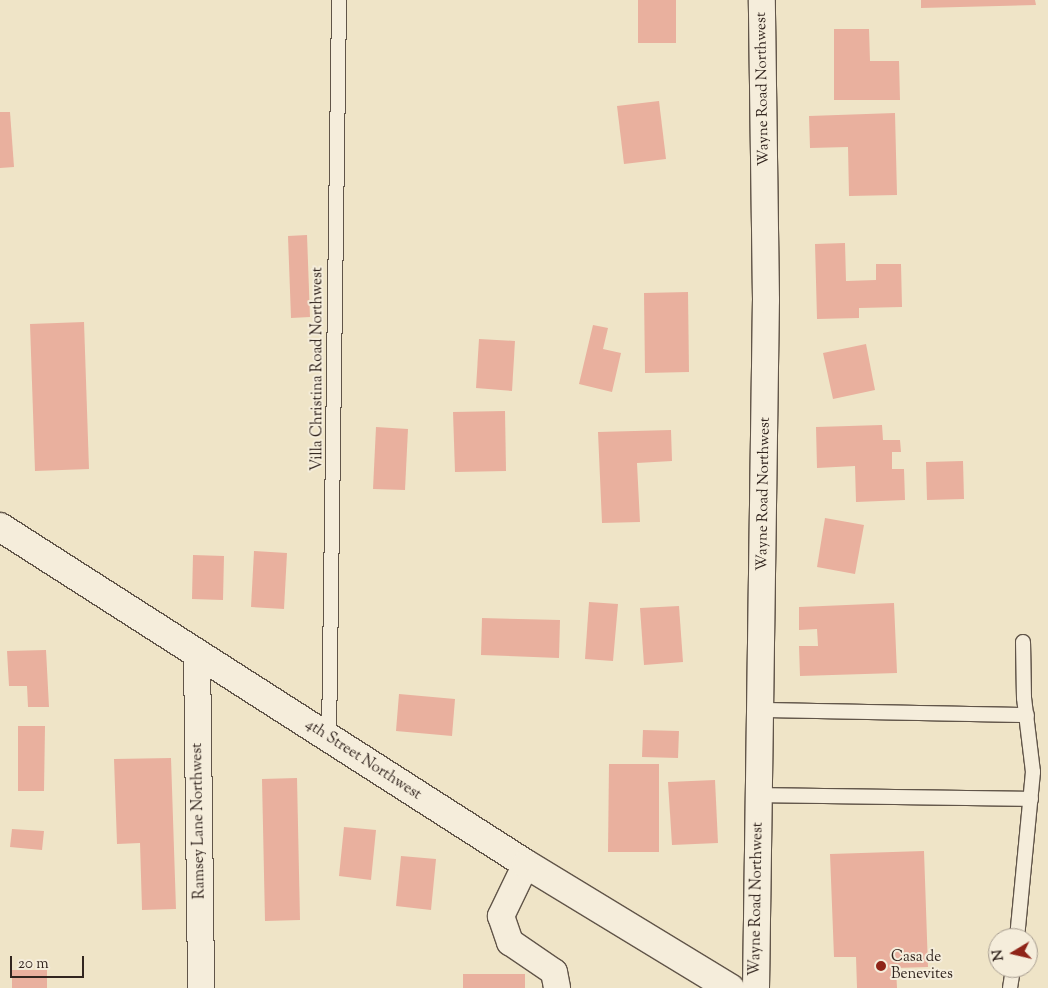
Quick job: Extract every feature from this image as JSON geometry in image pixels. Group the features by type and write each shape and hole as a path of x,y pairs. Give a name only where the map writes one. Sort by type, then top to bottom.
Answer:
{"main road":[{"name":"4th Street Northwest","path":"0,527 526,864 730,988"}],"street":[{"name":"Wayne Road Northwest","path":"756,988 766,300 762,0"},
{"name":"Ramsey Lane Northwest","path":"197,653 201,988"},
{"path":"526,864 501,916 510,942 554,972 557,988"}],"lane":[{"name":"Villa Christina Road Northwest","path":"330,738 339,0"},
{"path":"1018,928 1033,772 1027,715 1023,642"},
{"path":"760,710 1027,715"},
{"path":"759,795 1031,799"}],"building":[{"path":"638,0 676,0 676,43 638,43"},
{"path":"921,0 1035,0 1036,5 921,8"},
{"path":"834,29 869,29 870,61 899,61 900,100 834,100"},
{"path":"659,101 666,159 624,164 617,106"},
{"path":"0,112 10,112 14,167 0,168"},
{"path":"895,113 897,195 849,196 848,147 810,148 809,116"},
{"path":"307,235 310,317 291,318 288,236"},
{"path":"845,243 846,281 876,280 876,264 901,264 902,307 859,308 859,318 817,319 815,244"},
{"path":"688,292 689,372 645,373 644,293"},
{"path":"84,322 89,469 35,471 30,324"},
{"path":"593,325 608,328 603,349 621,353 612,392 579,384"},
{"path":"479,339 515,341 512,391 476,388"},
{"path":"866,344 875,390 833,399 823,353"},
{"path":"505,411 506,471 455,472 453,412"},
{"path":"882,425 883,440 900,440 901,452 892,452 892,469 904,469 905,500 856,502 855,466 817,468 816,427"},
{"path":"376,427 408,429 405,490 373,489"},
{"path":"671,430 672,461 637,463 640,522 602,523 598,432"},
{"path":"963,461 964,499 927,500 926,462"},
{"path":"825,518 864,525 855,574 817,567"},
{"path":"254,551 287,553 284,609 251,607"},
{"path":"193,555 224,556 223,600 192,599"},
{"path":"589,602 618,604 613,661 585,659"},
{"path":"894,603 897,673 800,676 799,646 818,646 817,629 799,630 799,607"},
{"path":"679,606 683,662 644,665 640,608"},
{"path":"482,618 560,620 559,658 481,655"},
{"path":"46,650 49,707 28,707 27,686 9,686 7,651"},
{"path":"399,694 455,699 452,736 396,731"},
{"path":"18,726 45,726 44,791 18,791"},
{"path":"643,730 679,731 678,758 642,757"},
{"path":"171,758 176,909 142,910 140,843 117,844 114,759"},
{"path":"609,764 659,764 659,852 608,852"},
{"path":"297,778 300,920 265,921 262,779"},
{"path":"715,780 718,843 672,845 668,782"},
{"path":"344,827 376,830 371,880 339,876"},
{"path":"12,829 44,831 42,850 10,847"},
{"path":"924,851 928,967 896,968 897,988 857,988 856,957 834,957 830,854"},
{"path":"401,856 436,859 431,910 396,906"},
{"path":"12,970 47,970 47,988 12,988"},
{"path":"463,974 525,974 525,988 463,988"}],"place":[{"name":"Casa de Benevites","path":"881,966"}]}
